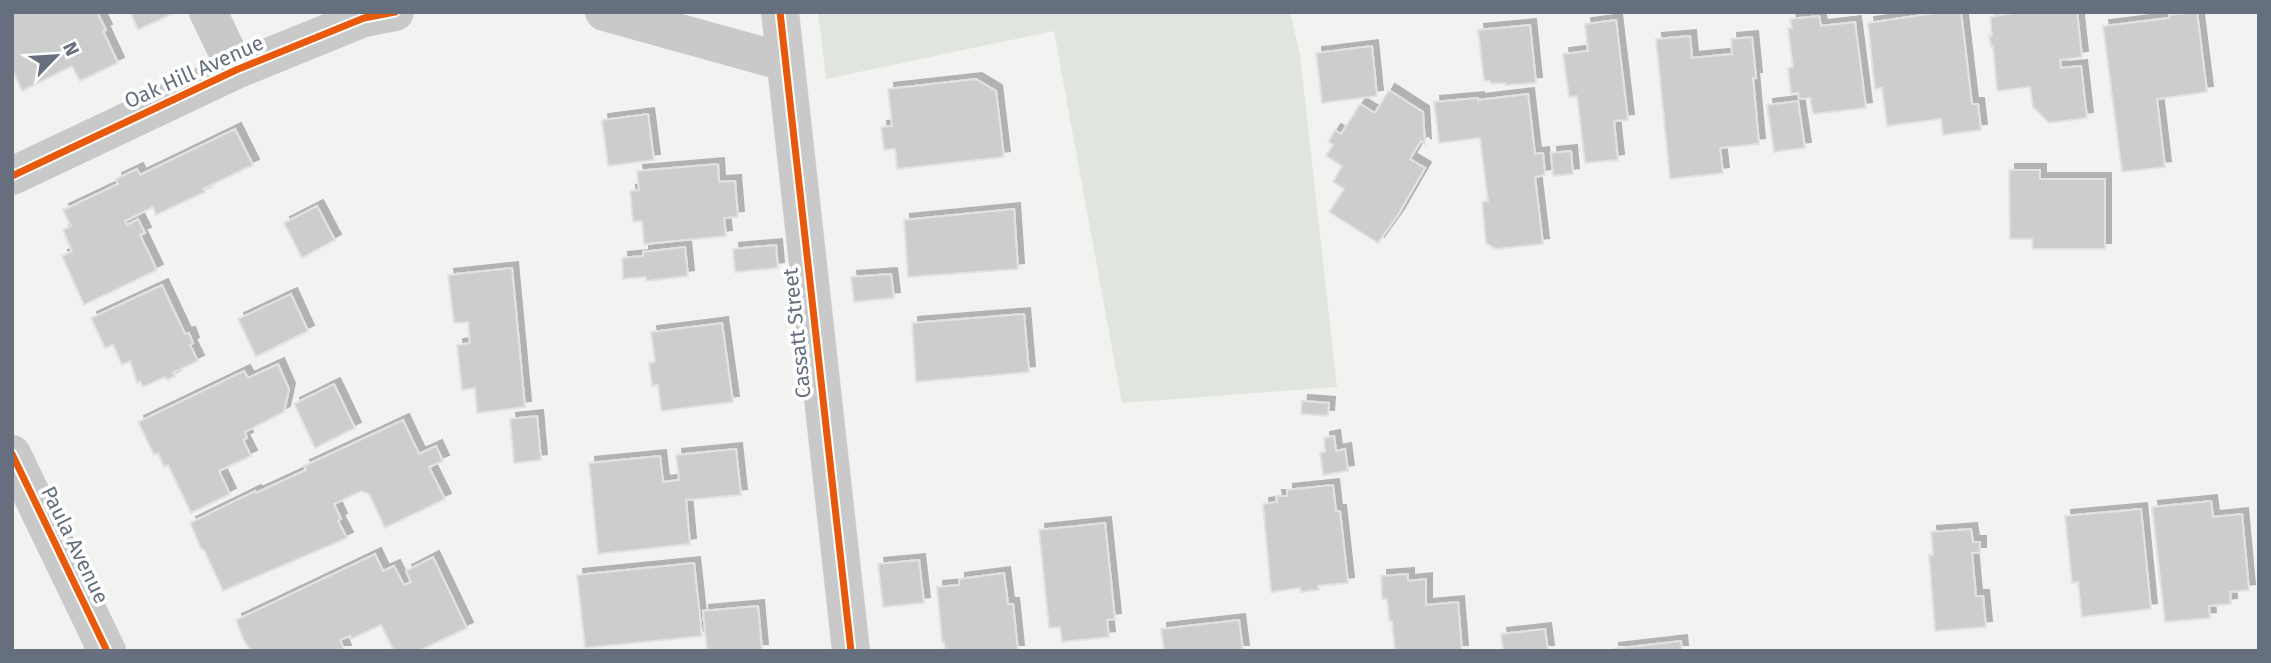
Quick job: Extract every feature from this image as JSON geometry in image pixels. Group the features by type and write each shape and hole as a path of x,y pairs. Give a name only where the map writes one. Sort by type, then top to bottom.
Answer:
{"street":[{"path":"208,12 236,70"},
{"name":"Oak Hill Avenue","path":"12,176 236,70 364,18 395,12"},
{"path":"604,12 785,62"},
{"name":"Cassatt Street","path":"780,12 851,651"},
{"name":"Paula Avenue","path":"12,454 107,651"}],"shaded area":[{"path":"818,12 1290,12 1300,55 1337,387 1122,403 1054,31 826,79"}],"building":[{"path":"12,12 97,12 118,63 80,81 72,66 22,91 14,73 12,74"},
{"path":"130,12 176,12 138,30"},
{"path":"1942,12 1961,12 1972,104 1978,104 1981,130 1943,135 1941,119 1887,126 1882,88 1875,89 1868,23"},
{"path":"2019,12 2077,12 2082,57 2060,60 2061,68 2081,66 2087,118 2049,123 2033,107 2030,87 1997,91 1993,46 1991,47 1989,36 1992,36 1990,17"},
{"path":"2197,12 2207,92 2157,99 2165,167 2122,172 2103,26"},
{"path":"1819,16 1821,26 1855,22 1866,108 1813,114 1810,98 1799,99 1798,93 1791,94 1788,68 1793,67 1788,28 1792,28 1790,19"},
{"path":"1616,20 1628,120 1614,121 1618,160 1585,163 1577,96 1569,97 1563,54 1588,51 1585,24"},
{"path":"1530,25 1536,83 1506,85 1484,81 1478,30"},
{"path":"1690,36 1692,58 1732,54 1731,39 1752,37 1759,144 1720,148 1723,173 1670,179 1656,39"},
{"path":"1372,46 1377,96 1322,103 1316,53"},
{"path":"976,79 996,91 1004,157 897,169 895,149 884,150 881,127 892,126 888,89"},
{"path":"1389,90 1423,112 1425,144 1421,141 1410,159 1425,168 1378,243 1329,212 1344,189 1333,182 1342,166 1326,156 1333,145 1328,142 1335,130 1341,134 1360,104 1375,113"},
{"path":"1528,94 1535,154 1543,153 1545,175 1535,177 1543,244 1496,249 1486,243 1482,202 1488,201 1480,138 1439,143 1434,102"},
{"path":"1798,101 1805,148 1774,152 1767,105"},
{"path":"648,114 654,160 608,166 602,120"},
{"path":"235,129 253,165 156,215 153,207 125,221 127,225 138,219 145,233 140,235 157,270 84,305 62,256 72,251 63,230 71,226 63,210 118,184 116,179 137,169 140,175"},
{"path":"1571,151 1573,174 1553,176 1551,153"},
{"path":"718,164 719,182 735,181 738,217 724,218 726,236 644,244 642,221 633,222 630,191 639,190 637,171"},
{"path":"2009,170 2040,170 2040,179 2105,179 2105,249 2033,249 2032,239 2010,239"},
{"path":"317,206 335,240 302,258 284,223"},
{"path":"1014,209 1018,269 908,277 904,220"},
{"path":"776,245 778,268 735,272 733,249"},
{"path":"685,247 688,276 646,281 646,277 623,279 622,258 643,256 643,252"},
{"path":"512,268 525,407 477,413 475,388 462,390 457,345 470,343 468,322 454,323 448,275"},
{"path":"891,274 894,298 854,302 851,277"},
{"path":"162,285 185,334 189,333 193,343 190,345 198,361 173,373 175,376 167,380 165,377 143,387 140,381 137,383 130,361 122,365 113,345 105,348 91,318"},
{"path":"291,294 308,331 256,357 238,319"},
{"path":"1024,314 1029,372 916,382 912,323"},
{"path":"722,323 733,402 661,411 658,385 652,386 649,363 655,362 651,332"},
{"path":"278,364 289,389 284,412 245,432 247,438 243,440 251,456 219,471 230,494 191,513 168,465 164,467 158,453 154,455 138,422 244,371 248,378"},
{"path":"334,384 355,428 315,448 294,404"},
{"path":"1302,401 1329,403 1328,416 1301,414"},
{"path":"537,416 541,460 514,463 510,419"},
{"path":"403,420 419,454 436,446 443,461 429,467 445,499 385,528 369,494 361,491 334,504 341,519 338,521 347,538 223,591 190,523 306,470 304,466"},
{"path":"1334,436 1336,451 1345,449 1348,471 1323,475 1320,453 1325,452 1324,438"},
{"path":"736,449 741,495 686,500 690,544 598,554 589,463 660,456 663,482 679,480 676,455"},
{"path":"1333,485 1336,511 1340,511 1348,583 1318,586 1319,590 1301,592 1300,588 1271,592 1263,504 1277,502 1276,496 1287,496 1287,490"},
{"path":"2211,501 2213,517 2242,514 2249,590 2230,592 2231,604 2209,606 2210,618 2165,622 2152,507"},
{"path":"2141,509 2151,609 2082,617 2078,582 2072,583 2065,516"},
{"path":"1105,523 1115,619 1107,620 1109,637 1062,642 1060,627 1049,628 1039,530"},
{"path":"1971,529 1973,542 1980,542 1980,553 1972,553 1976,596 1983,596 1986,627 1935,631 1929,555 1933,555 1931,532"},
{"path":"375,554 383,571 394,566 404,585 411,582 406,571 433,557 467,628 419,651 394,651 381,625 351,639 350,636 340,640 345,651 251,651 236,620"},
{"path":"919,560 924,603 883,607 878,564"},
{"path":"694,563 702,636 585,648 577,575"},
{"path":"1004,573 1008,604 1013,604 1018,651 945,651 937,587 959,585 959,579"},
{"path":"1408,574 1408,581 1426,579 1426,605 1458,602 1462,651 1395,651 1387,599 1382,599 1381,576"},
{"path":"758,606 762,650 707,651 703,611"},
{"path":"1239,620 1243,651 1164,651 1161,629"},
{"path":"1545,629 1548,651 1503,651 1501,634"},
{"path":"1681,641 1682,651 1613,651 1613,649"}],"cycle path":[{"path":"12,176 236,70 364,18 395,12"},
{"path":"780,12 851,651"},
{"path":"12,454 107,651"}]}
